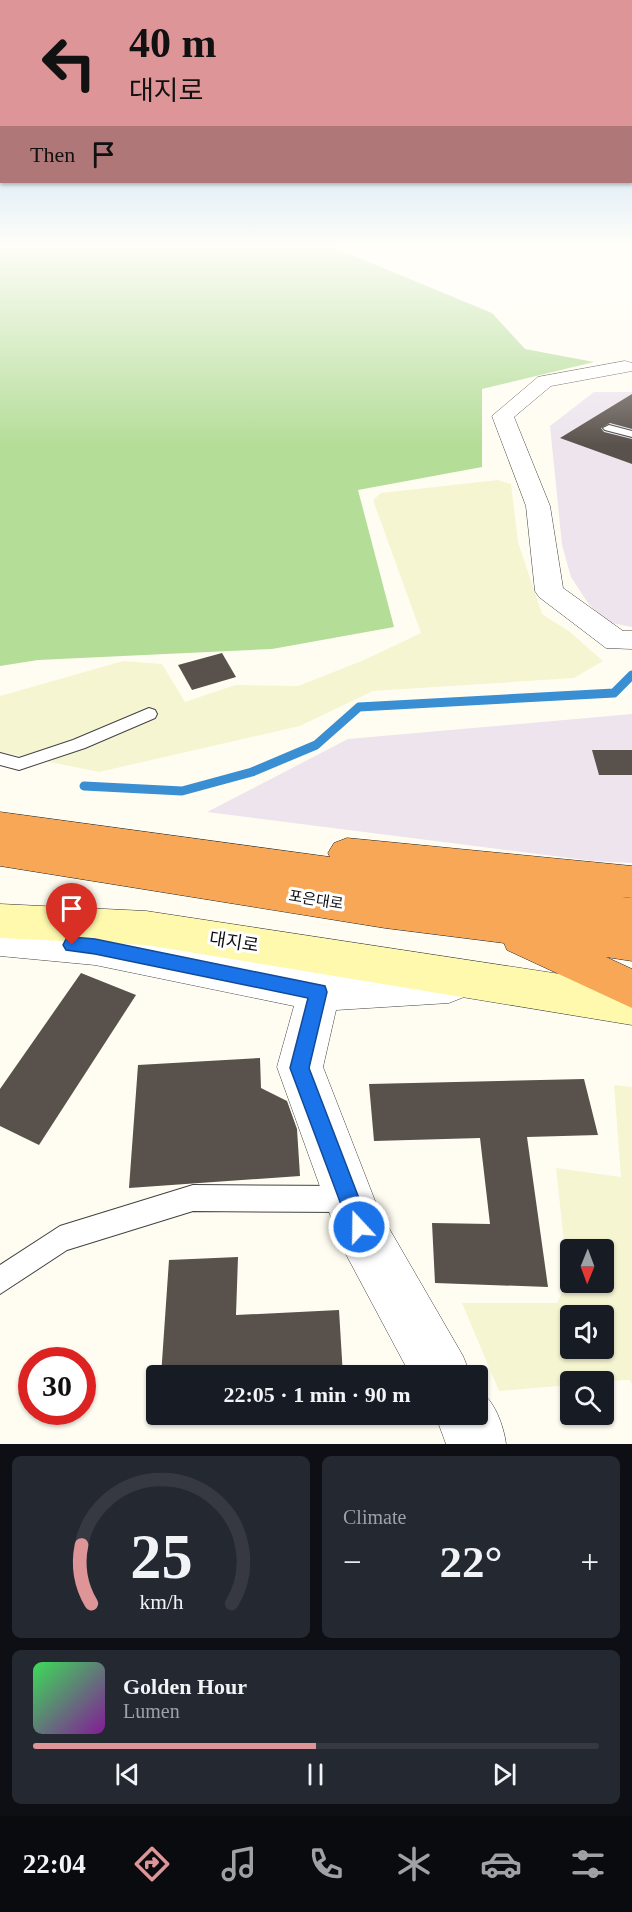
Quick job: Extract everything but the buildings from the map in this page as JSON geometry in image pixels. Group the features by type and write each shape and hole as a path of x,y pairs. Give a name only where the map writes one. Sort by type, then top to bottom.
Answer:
{"highway":[{"path":"0,807 177,835 632,882"},
{"name":"포은대로","path":"0,826 632,915"},
{"path":"113,842 177,835"},
{"name":"포은대로","path":"0,851 498,927 578,934 632,943"},
{"path":"498,927 632,988"}],"main road":[{"name":"대지로","path":"0,921 146,928 632,1005"}],"street":[{"path":"625,367 545,381 503,416 538,506 549,591 617,640 632,640"},
{"name":"대지로","path":"0,939 95,946 318,992 442,985 464,980"},
{"path":"318,992 300,1068 359,1227 437,1365"},
{"path":"471,1425 476,1434 476,1444"}],"lane":[{"path":"609,428 632,435"},
{"path":"0,759 19,764 79,744 148,714"},
{"path":"0,1281 60,1239 194,1198 348,1199"}],"shaded area":[{"path":"594,392 632,392 632,627 606,622 588,603 571,577 562,545 550,426"},
{"path":"632,714 632,863 593,861 207,812 348,739"}],"green space":[{"path":"0,311 488,311 525,349 594,362 482,389 482,467 358,490 394,627 272,649 38,660 0,666"},
{"path":"498,480 511,484 518,542 542,614 570,632 603,661 574,678 373,691 300,726 99,772 0,752 0,696 123,661 162,664 185,702 235,685 298,686 364,660 421,633 373,500 381,493"},
{"path":"614,1085 632,1087 632,1385 630,1380 614,1381 614,1371 560,1371 560,1386 499,1391 462,1303 557,1303 562,1293 614,1293 614,1239 564,1239 556,1168 621,1177"}],"waterway":[{"path":"84,786 182,791 252,772 316,745 359,707 614,693 632,675"}],"route":[{"path":"72,945 95,946 318,992 300,1068 359,1227"}]}
